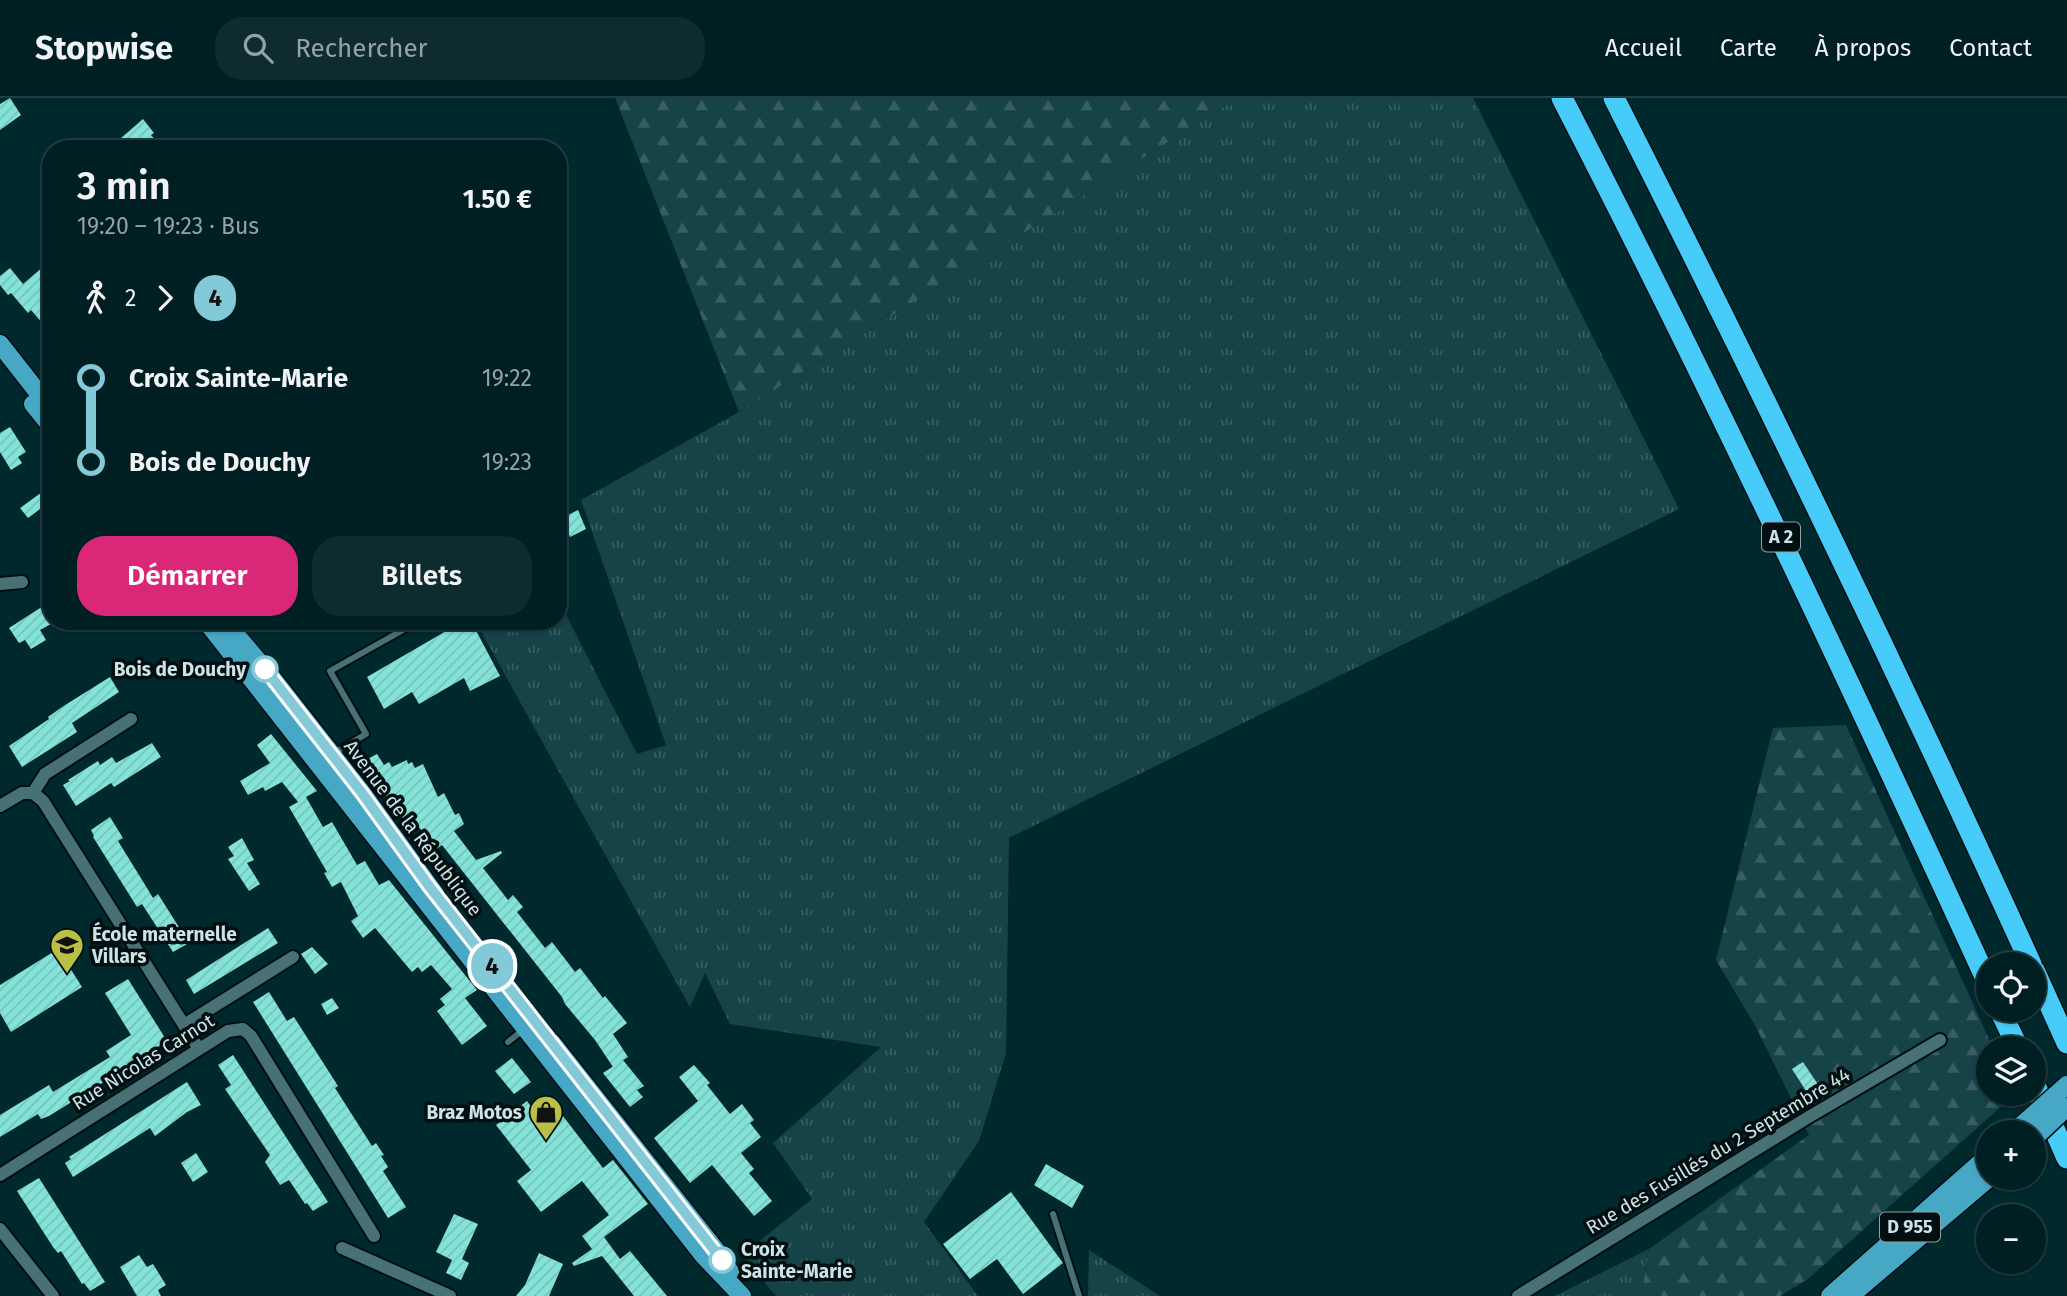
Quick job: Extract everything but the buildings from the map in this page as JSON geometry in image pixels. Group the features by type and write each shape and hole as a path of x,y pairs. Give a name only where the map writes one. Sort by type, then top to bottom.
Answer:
{"highway":[{"name":"A 2","path":"1562,98 1779,533 1976,957"},
{"name":"A 2","path":"1614,98 1843,559 2025,952"},
{"path":"2046,997 2067,1043"},
{"path":"2044,1106 2067,1158"}],"main road":[{"path":"0,344 42,398"},
{"path":"0,363 42,415"},
{"name":"Avenue de la République","path":"214,630 325,759 429,886 530,1024 715,1249 744,1296"},
{"name":"Avenue de la République","path":"232,630 265,669 325,759"},
{"path":"2028,1120 2067,1085"},
{"path":"2046,1127 2067,1107"},
{"name":"D 955","path":"1830,1296 1976,1167"},
{"name":"D 955","path":"1850,1296 1976,1189"}],"street":[{"path":"0,584 22,582"},
{"path":"33,793 45,774 131,719"},
{"path":"1,804 22,793 33,793 43,801 199,1049"},
{"path":"184,1026 292,957"},
{"name":"Rue Nicolas Carnot","path":"0,1175 232,1029 243,1029 374,1236"},
{"name":"Rue des Fusillés du 2 Septembre 44","path":"1518,1296 1807,1118 1940,1040"},
{"path":"0,1229 53,1296"},
{"path":"342,1248 450,1296"}],"lane":[{"path":"325,759 366,734 330,671 403,630"},
{"path":"508,1042 530,1024"},
{"path":"1053,1214 1079,1296"}],"path":[{"path":"556,1096 556,1111"}],"green space":[{"path":"615,98 1238,98 739,412"},
{"path":"1238,98 1473,98 1679,509 1009,838 1006,1053 979,1141 924,1222 978,1296 776,1296 742,1255 812,1199 773,1143 881,1047 730,1024 705,973 690,1007 480,630 567,630 567,617 637,754 666,745 581,500 739,412"},
{"path":"1846,725 1976,1011 1976,1022 1981,1022 1988,1036 1976,1036 1976,1106 2002,1106 1986,1120 1976,1120 1976,1129 1808,1279 1780,1296 1641,1296 1649,1249 1809,1135 1756,1027 1716,960 1773,728"},
{"path":"1649,1249 1641,1296 1555,1296"},
{"path":"1089,1250 1160,1296 1088,1296"}],"bus line":[{"name":"4","path":"265,669 362,793 429,886 722,1260"}],"place":[{"name":"Bois de Douchy","path":"265,669"},
{"name":"École maternelle Villars","path":"67,975"},
{"name":"Braz Motos","path":"546,1142"},
{"name":"Croix Sainte-Marie","path":"722,1260"}]}
